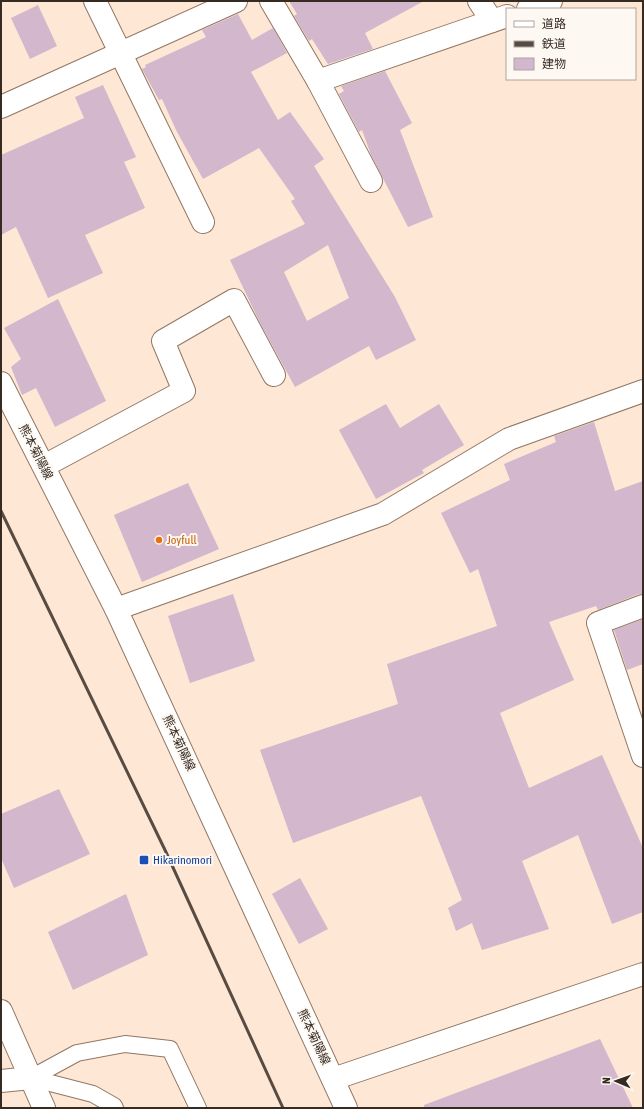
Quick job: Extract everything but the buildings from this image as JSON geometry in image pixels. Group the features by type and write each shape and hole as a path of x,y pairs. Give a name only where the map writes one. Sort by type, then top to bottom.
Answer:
{"street":[{"path":"96,1 203,222"},
{"path":"1,107 236,1"},
{"path":"271,1 318,81 371,181"},
{"path":"318,81 499,19 479,1"},
{"path":"531,8 551,1"},
{"path":"44,466 184,391 163,341 234,300 274,375"},
{"name":"熊本菊陽線","path":"1,383 116,608 334,1079 346,1108"},
{"path":"116,608 383,514 509,439 643,391"},
{"path":"643,606 598,623 643,756"},
{"path":"334,1079 643,974"},
{"path":"1,1011 44,1108"},
{"path":"1,1081 31,1078"}],"lane":[{"path":"31,1078 77,1053 125,1044 170,1049 198,1108"},
{"path":"31,1078 93,1094 115,1108"}],"railway":[{"path":"1,511 165,850 283,1108"}],"place":[{"name":"Joyfull","path":"159,540"},
{"name":"Hikarinomori","path":"144,860"}]}
